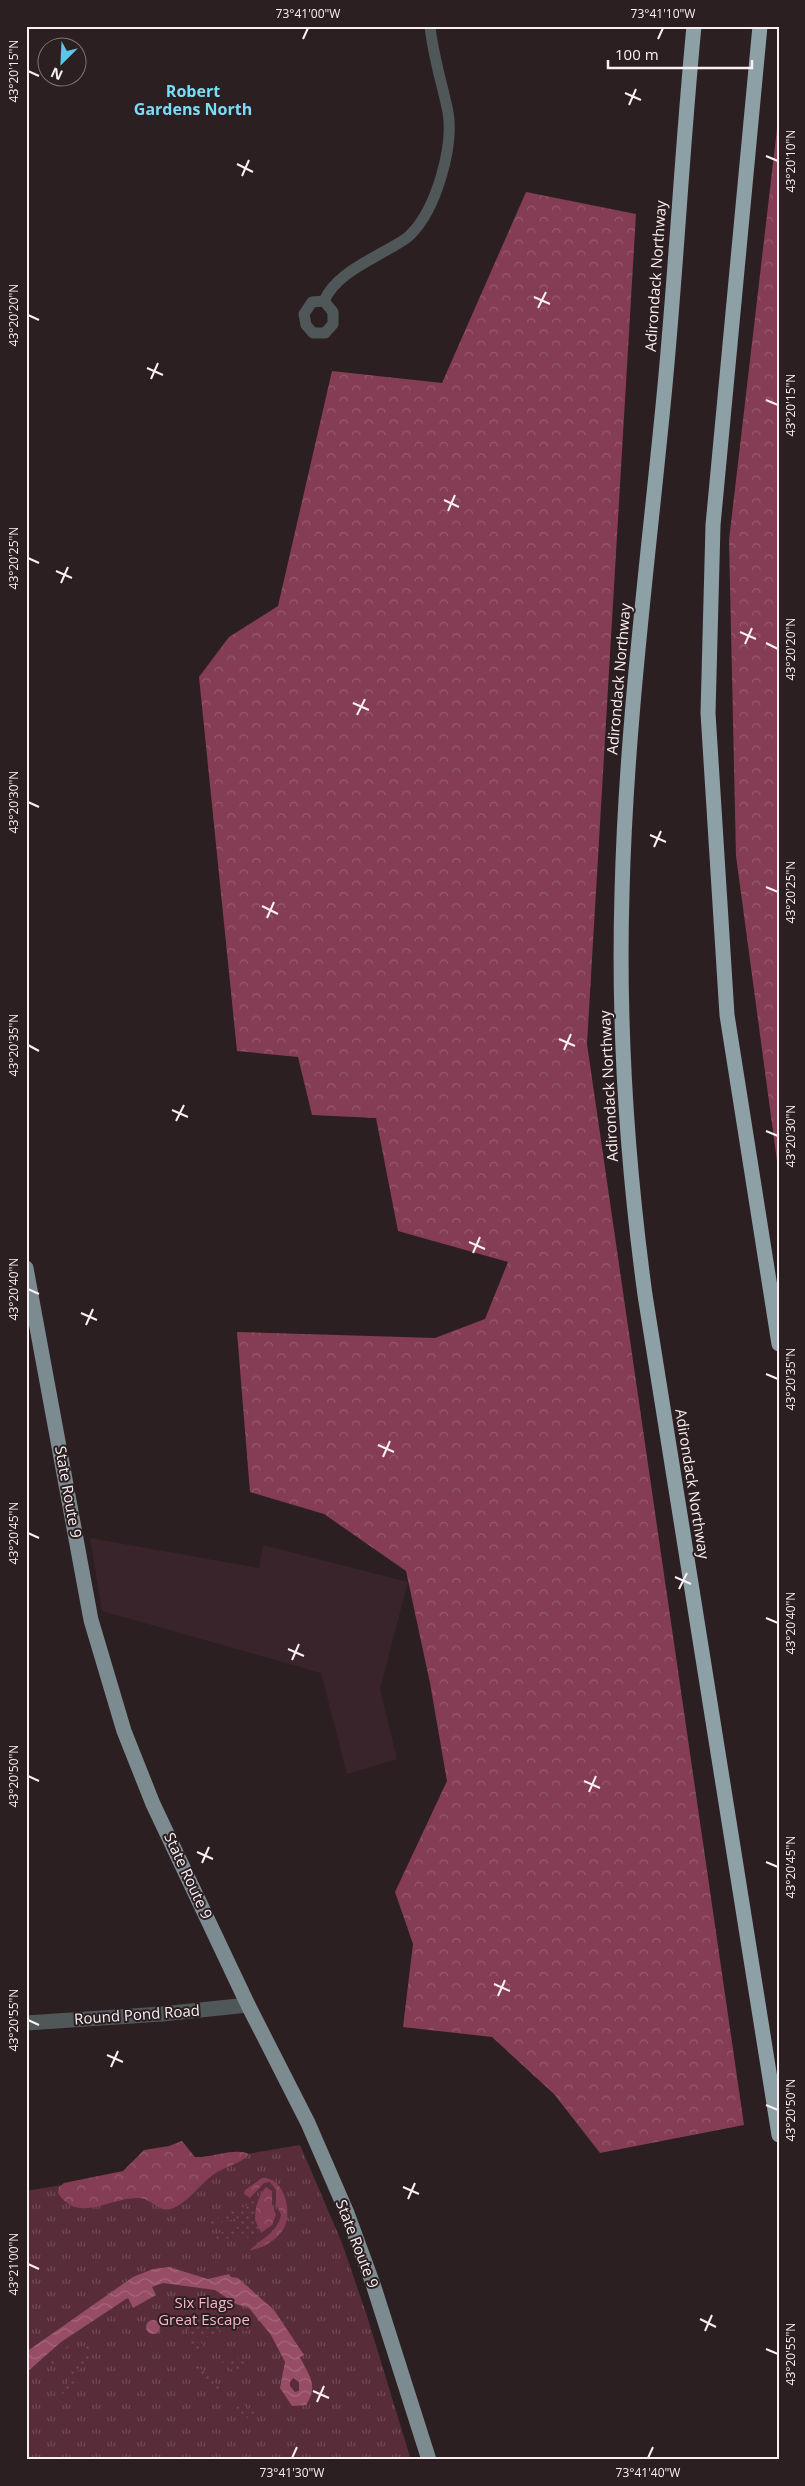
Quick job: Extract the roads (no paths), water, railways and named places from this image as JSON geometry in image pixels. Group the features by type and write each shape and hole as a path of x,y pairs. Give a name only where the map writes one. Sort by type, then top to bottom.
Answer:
{"highway":[{"name":"Adirondack Northway","path":"694,26 666,376 630,745 622,892 623,1057 631,1179 645,1295 779,2135"},
{"path":"760,26 713,525 708,713 727,1015 779,1344"}],"main road":[{"name":"State Route 9","path":"26,1268 91,1620 124,1731 153,1804 248,2005 308,2123 347,2213 373,2284 429,2460"}],"street":[{"path":"324,300 328,291 348,274 411,235 432,203 446,156 448,114 432,54 430,26"},
{"name":"Round Pond Road","path":"26,2023 162,2014 248,2005"}],"water":[{"path":"169,2267 208,2279 229,2274 231,2277 238,2278 274,2310 304,2355 300,2357 312,2386 312,2392 306,2405 292,2406 280,2388 285,2362 271,2335 249,2308 236,2304 215,2290 163,2283 152,2287 156,2295 133,2308 128,2298 126,2299 61,2342 26,2373 26,2352 133,2277 153,2269","holes":["293,2378 299,2382 299,2391 295,2392 290,2386 290,2382"]},
{"path":"153,2320 158,2322 160,2327 158,2332 153,2334 148,2332 146,2327 148,2322"}],"district":[{"name":"Robert Gardens North","path":"193,100"}],"park label":[{"name":"Six Flags Great Escape","path":"204,2312"}]}
